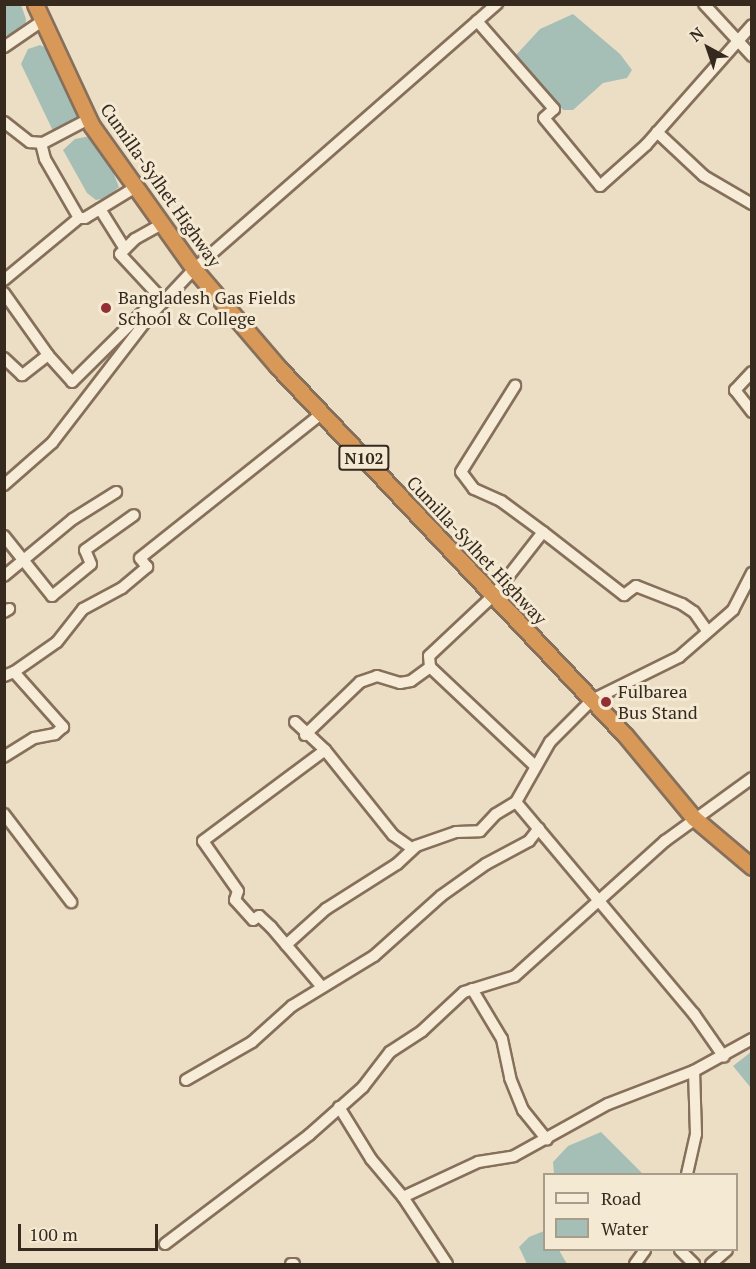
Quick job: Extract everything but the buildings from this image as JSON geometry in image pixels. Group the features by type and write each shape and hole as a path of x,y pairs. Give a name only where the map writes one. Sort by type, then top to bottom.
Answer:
{"highway":[{"name":"Cumilla-Sylhet Highway","path":"35,4 89,119 194,269 322,413 592,700 694,818 752,867"}],"street":[{"path":"4,485 52,443 149,317 194,269 497,4"},
{"path":"704,4 737,43 752,56"},
{"path":"4,47 42,21"},
{"path":"477,21 554,109 544,118 600,186 657,132 752,26"},
{"path":"4,122 30,142 41,143 89,119"},
{"path":"657,132 704,176 752,204"},
{"path":"41,143 45,159 79,218"},
{"path":"4,280 79,218 85,218 136,187"},
{"path":"100,209 125,249"},
{"path":"4,293 48,356 72,382 159,296 120,254 162,224"},
{"path":"4,358 22,375 48,356"},
{"path":"752,372 735,390 752,412"},
{"path":"514,386 461,472 474,489 501,501 624,595 636,586 682,604 694,612 708,632"},
{"path":"4,757 34,738 55,734 63,727 9,674 57,642 83,609 122,588 147,567 140,558 322,413"},
{"path":"4,576 73,519 116,492"},
{"path":"4,536 26,559 46,594 52,596 91,564 85,550 134,515"},
{"path":"535,766 430,667 429,656 493,596 543,532"},
{"path":"286,945 326,909 397,864 413,849 456,832 480,831 496,814 516,802 550,742 592,700 679,657 733,610 752,573"},
{"path":"305,735 360,682 377,676 400,683 411,681 430,667"},
{"path":"295,722 305,735 325,750 383,824 413,849"},
{"path":"322,987 264,920 259,916 253,920 235,900 238,891 203,841 325,750"},
{"path":"165,1244 309,1135 363,1086 390,1052 422,1031 464,992 515,976 596,901 694,818 752,778"},
{"path":"516,802 596,901 694,1014 724,1057"},
{"path":"4,814 71,902"},
{"path":"186,1080 252,1042 292,1006 374,956 441,896 486,864 529,841 539,828"},
{"path":"472,989 502,1039 510,1078 523,1110 547,1140"},
{"path":"403,1197 449,1173 478,1162 514,1156 547,1140 608,1104 694,1071 724,1057 752,1039"},
{"path":"687,1173 696,1134 694,1071"},
{"path":"339,1107 371,1159 403,1197 447,1264"},
{"path":"635,1264 644,1251"},
{"path":"681,1251 694,1264"},
{"path":"711,1264 726,1251"}],"water":[{"path":"5,5 21,5 26,19 25,28 5,36"},
{"path":"573,14 620,54 632,70 627,78 603,83 573,110 563,110 516,55 540,29"},
{"path":"40,45 48,49 78,119 54,133 21,64 28,49"},
{"path":"90,136 111,167 119,187 106,198 96,200 87,193 63,150 75,139"},
{"path":"751,1052 751,1088 733,1066"},
{"path":"601,1132 642,1173 554,1173 553,1162 568,1146"},
{"path":"543,1231 543,1251 560,1251 567,1264 527,1264 519,1247 529,1237"}],"place":[{"name":"Bangladesh Gas Fields School & College","path":"106,308"},
{"name":"Fulbarea Bus Stand","path":"606,702"}]}
